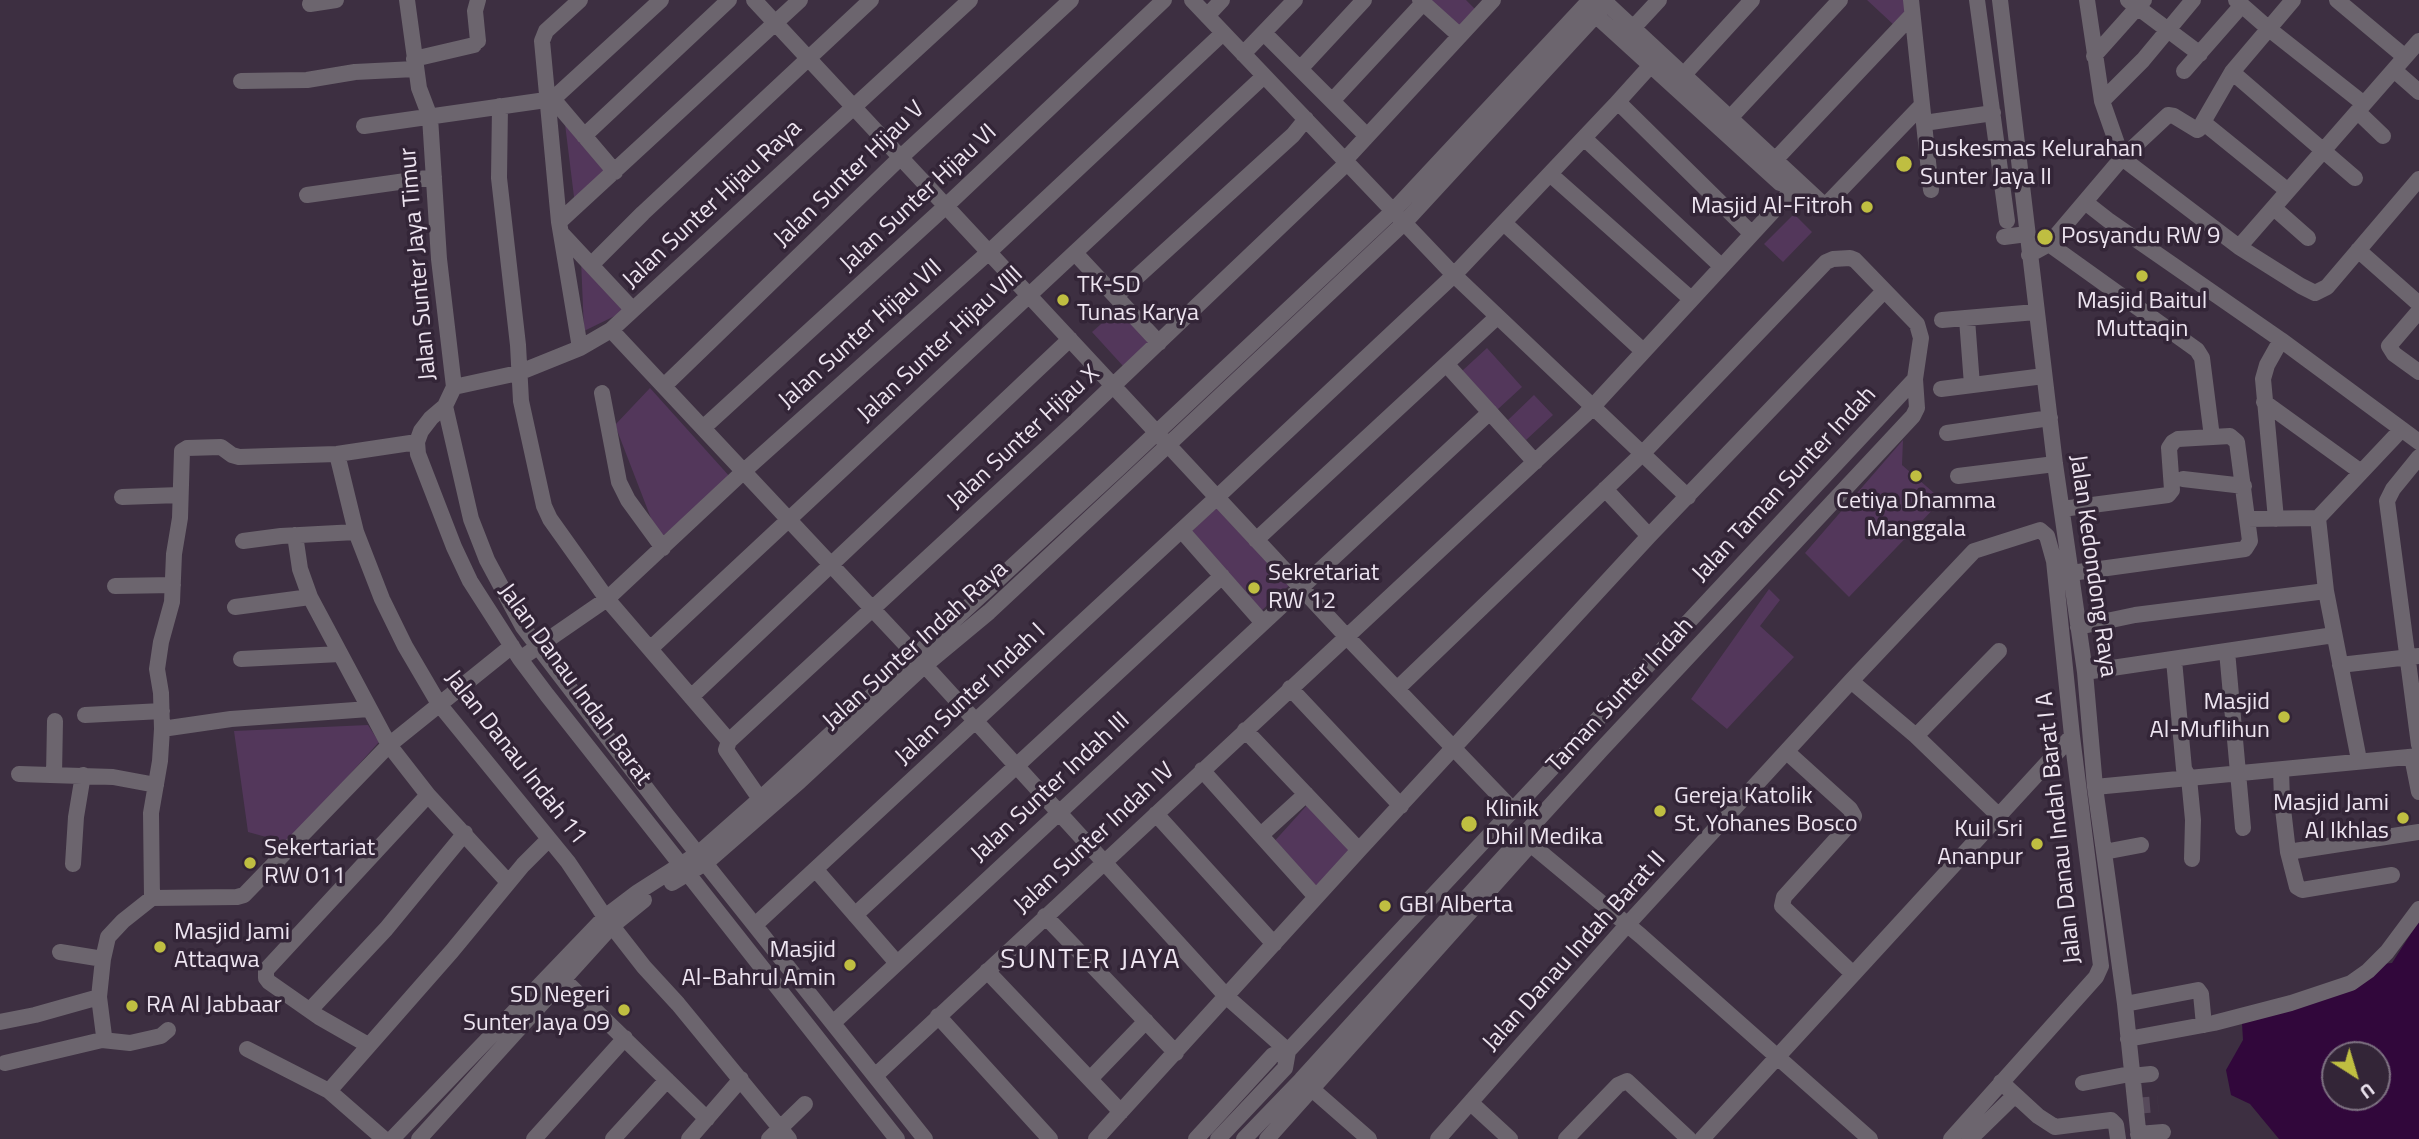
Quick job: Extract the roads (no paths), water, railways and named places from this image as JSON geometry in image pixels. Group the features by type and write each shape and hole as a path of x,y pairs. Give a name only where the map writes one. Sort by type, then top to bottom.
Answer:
{"street":[{"path":"310,4 336,0"},
{"name":"Jalan Sunter Jaya Timur","path":"407,0 419,88 430,117 439,259 454,387 445,406"},
{"path":"242,81 300,81 415,64 476,43 475,11 478,0"},
{"path":"580,0 543,35 541,41 550,99 561,228 580,348"},
{"path":"364,126 550,99 662,0"},
{"path":"584,136 729,0"},
{"path":"754,0 1256,540 1512,809"},
{"path":"561,228 615,172 800,0"},
{"path":"591,265 871,0"},
{"name":"Jalan Sunter Hijau Raya","path":"454,387 518,373 580,348 611,330 970,0"},
{"name":"Jalan Sunter Hijau V","path":"664,386 901,157 1071,0"},
{"name":"Jalan Sunter Hijau VI","path":"703,428 946,206 1164,0"},
{"path":"1192,0 1454,275 1688,497"},
{"path":"1207,16 1222,0"},
{"path":"1243,54 1296,0"},
{"path":"1300,69 1364,0"},
{"path":"1633,28 1659,0"},
{"path":"1678,80 1752,0"},
{"path":"1730,118 1840,0"},
{"path":"1977,0 2006,229 2026,234"},
{"name":"Jalan Kedondong Raya","path":"2000,0 2055,464 2085,672 2095,787 2124,1003 2138,1136"},
{"path":"2087,0 2102,101 2120,153 2239,247 2308,290 2315,293 2327,287 2419,180"},
{"path":"2102,101 2143,60 2193,0"},
{"path":"2029,255 2049,244 2085,202 2120,153 2168,115 2175,116 2197,130 2204,123 2232,72 2293,0"},
{"path":"2337,0 2405,57"},
{"path":"1332,101 1421,1 1460,36"},
{"name":"Jalan Sunter Hijau X","path":"729,741 1160,343 1346,162 1460,36 1484,3"},
{"path":"2094,55 2137,3 2200,54"},
{"path":"2184,71 2239,3 2361,108 2383,136"},
{"path":"1593,4 1633,28 1656,60"},
{"path":"1593,4 1678,80 1780,183 1796,179"},
{"name":"Jalan Sunter Indah Raya","path":"703,858 760,799 920,661 989,612 1163,439 1399,216 1593,4"},
{"path":"1775,160 1911,8"},
{"path":"1911,8 1931,190"},
{"name":"Jalan Sunter Hijau VII","path":"152,898 244,895 389,745 439,704 516,653 537,648 607,599 744,471 989,252 1223,33"},
{"path":"1264,33 1367,136"},
{"path":"2239,247 2419,41"},
{"name":"Jalan Sunter Indah I","path":"754,925 1182,531 1454,275 1656,60"},
{"path":"2394,70 2419,92"},
{"path":"2232,72 2355,178"},
{"name":"Jalan Sunter Hijau VIII","path":"650,649 1264,76"},
{"path":"1678,80 1730,118 1825,206 1921,106"},
{"path":"550,99 615,172"},
{"path":"1618,102 1751,233"},
{"path":"499,106 499,178 518,345 521,401 544,506 550,519 607,599 729,741 726,750 760,799"},
{"path":"1924,123 1993,114"},
{"path":"1116,296 1293,135 1306,120"},
{"path":"2204,123 2288,191"},
{"path":"1584,138 1721,266"},
{"path":"1550,174 1691,299"},
{"path":"307,195 434,177"},
{"name":"Jalan Sunter Indah IV","path":"875,1076 1593,407 1751,233 1796,179"},
{"path":"2085,202 2281,340 2419,442"},
{"path":"2274,208 2308,238"},
{"path":"1504,223 1643,351"},
{"path":"561,228 633,310"},
{"path":"2049,244 2200,353 2212,437"},
{"path":"2358,250 2419,303"},
{"path":"1075,253 1160,343"},
{"name":"Jalan Taman Sunter Indah","path":"1642,454 1826,262 1833,258 1855,260 1917,324 1921,338 1915,379 1917,408"},
{"path":"1096,1139 1649,536 1884,291"},
{"path":"2419,311 2389,346 2395,354 2419,372"},
{"path":"1942,320 2036,312"},
{"path":"1256,540 1497,317"},
{"path":"1967,319 1972,385"},
{"path":"611,330 873,610 1227,997 1288,1051"},
{"path":"691,697 1070,339"},
{"path":"2276,519 2263,379 2267,365 2281,340"},
{"path":"1447,365 1535,462"},
{"path":"1941,389 2044,376"},
{"name":"Jalan Taman Sunter Indah","path":"1196,1139 1273,1055 1288,1051 1915,379"},
{"path":"602,393 619,482 628,500 663,548"},
{"path":"2264,402 2361,472"},
{"path":"102,1040 104,1036 99,997 103,959 110,933 152,898 150,831 162,729 157,669 161,642 171,612 174,554 180,518 182,451 221,447 232,455 337,454 417,442 426,424 445,406"},
{"name":"Jalan Danau Indah Barat","path":"445,406 471,519 511,605 537,648 925,1139"},
{"name":"Taman Sunter Indah","path":"1244,1139 1307,1085 1783,556 1902,428 1917,408"},
{"name":"Jalan Sunter Indah III","path":"833,1023 1490,412"},
{"path":"1947,433 2050,418"},
{"path":"2247,519 2318,518 2401,430"},
{"path":"2062,509 2168,495 2173,486 2170,445 2178,439 2230,436 2237,442 2250,541 2245,549 2071,573"},
{"name":"Jalan Danau Indah Barat","path":"417,442 418,454 454,547 470,580 516,653 897,1139"},
{"name":"Jalan Danau Indah 11","path":"337,454 356,532 394,624 439,704 549,839 585,886 608,922 784,1133"},
{"path":"1397,689 1642,454"},
{"path":"2419,457 2387,500 2413,657 2419,792"},
{"path":"1958,476 2055,464"},
{"path":"2183,479 2244,486"},
{"path":"1605,489 1649,536"},
{"path":"122,497 180,495"},
{"path":"2318,518 2326,591 2358,760"},
{"name":"Jalan Danau Indah Barat I A","path":"1951,1139 2096,977 2101,966 2072,736 2054,561 2047,536 2040,530 1974,551"},
{"path":"1182,531 1263,623"},
{"path":"243,541 356,532"},
{"path":"295,535 300,569 310,597 389,745 428,795 508,882"},
{"name":"Jalan Danau Indah Barat II","path":"1438,1139 1627,925 1974,551"},
{"path":"855,915 1222,576"},
{"path":"115,586 173,584"},
{"path":"2078,627 2147,613 2326,591"},
{"path":"235,607 310,597"},
{"path":"2085,672 2334,635"},
{"path":"1916,736 1999,651"},
{"path":"2227,651 2236,772 2244,828"},
{"path":"241,659 340,654"},
{"path":"2340,665 2413,657"},
{"path":"2174,660 2184,769 2189,778 2193,820 2192,859"},
{"name":"Jalan Sunter Indah Raya","path":"608,922 638,892 703,858 800,781 920,661"},
{"path":"1851,681 1916,736 1998,816"},
{"path":"1290,688 1401,806"},
{"path":"162,729 231,719 369,709"},
{"path":"85,715 162,711"},
{"path":"54,775 55,721"},
{"path":"1245,730 1359,850"},
{"path":"1702,1139 2072,736"},
{"path":"1787,752 1850,808 1854,816 1849,825 1784,897 1782,906 1853,973"},
{"path":"2095,787 2236,772 2281,770 2417,752"},
{"path":"1202,770 1317,897"},
{"path":"2281,770 2281,800 2288,852 2293,878 2299,890 2392,875"},
{"path":"19,774 123,778 156,785"},
{"path":"73,864 83,775"},
{"path":"1261,835 1306,794"},
{"path":"368,1045 269,982 266,970 428,795"},
{"path":"1156,814 1274,944"},
{"path":"2288,852 2419,832"},
{"path":"310,1010 386,929 465,833"},
{"path":"329,1091 452,951 508,882 549,839"},
{"path":"1526,841 1627,925 1870,1139"},
{"path":"2104,852 2141,845"},
{"path":"816,870 897,963"},
{"path":"2128,1039 2209,1024 2291,1003 2351,983 2368,971 2387,951 2419,909"},
{"path":"1045,916 1176,1053"},
{"path":"419,1139 564,980 608,922"},
{"path":"392,1139 608,922"},
{"path":"60,952 103,959"},
{"path":"987,971 1121,1112"},
{"path":"564,980 707,1119"},
{"path":"2124,1003 2198,990 2209,1024"},
{"path":"0,1022 99,997"},
{"path":"939,1016 1050,1139"},
{"path":"1090,1079 1146,1021"},
{"path":"5,1063 102,1040 130,1043 161,1036 168,1030"},
{"path":"534,1139 625,1038"},
{"path":"247,1049 329,1091 384,1139"},
{"name":"Jalan Taman Sunter Indah","path":"1218,1139 1285,1068 1288,1051"},
{"path":"2083,1083 2151,1074"},
{"path":"689,1139 741,1079"},
{"path":"613,1139 667,1080"},
{"path":"1566,1139 1618,1085 1627,1081 1689,1139"},
{"path":"2001,1082 2038,1116 2055,1127 2114,1122 2118,1139"},
{"path":"1268,1139 1307,1085 1369,1139"},
{"path":"1975,1138 2015,1095"},
{"path":"1471,1103 1510,1139"},
{"path":"769,1139 784,1133 805,1104"},
{"path":"2138,1136 2163,1132"}],"tunnel":[{"path":"2134,1106 2158,1104"}],"place":[{"name":"Puskesmas Kelurahan Sunter Jaya II","path":"1904,164"},
{"name":"Masjid Al-Fitroh","path":"1867,207"},
{"name":"Posyandu RW 9","path":"2045,237"},
{"name":"Masjid Baitul Muttaqin","path":"2142,276"},
{"name":"TK-SD Tunas Karya","path":"1063,300"},
{"name":"Cetiya Dhamma Manggala","path":"1916,476"},
{"name":"Sekretariat RW 12","path":"1254,588"},
{"name":"Masjid Al-Muflihun","path":"2284,717"},
{"name":"Gereja Katolik St. Yohanes Bosco","path":"1660,811"},
{"name":"Masjid Jami Al Ikhlas","path":"2403,818"},
{"name":"Klinik Dhil Medika","path":"1469,824"},
{"name":"Kuil Sri Ananpur","path":"2037,844"},
{"name":"Sekertariat RW 011","path":"250,863"},
{"name":"GBI Alberta","path":"1385,906"},
{"name":"Masjid Jami Attaqwa","path":"160,947"},
{"name":"Masjid Al-Bahrul Amin","path":"850,965"},
{"name":"RA Al Jabbaar","path":"132,1006"},
{"name":"SD Negeri Sunter Jaya 09","path":"624,1010"}],"district":[{"name":"SUNTER JAYA","path":"1091,961"}]}
